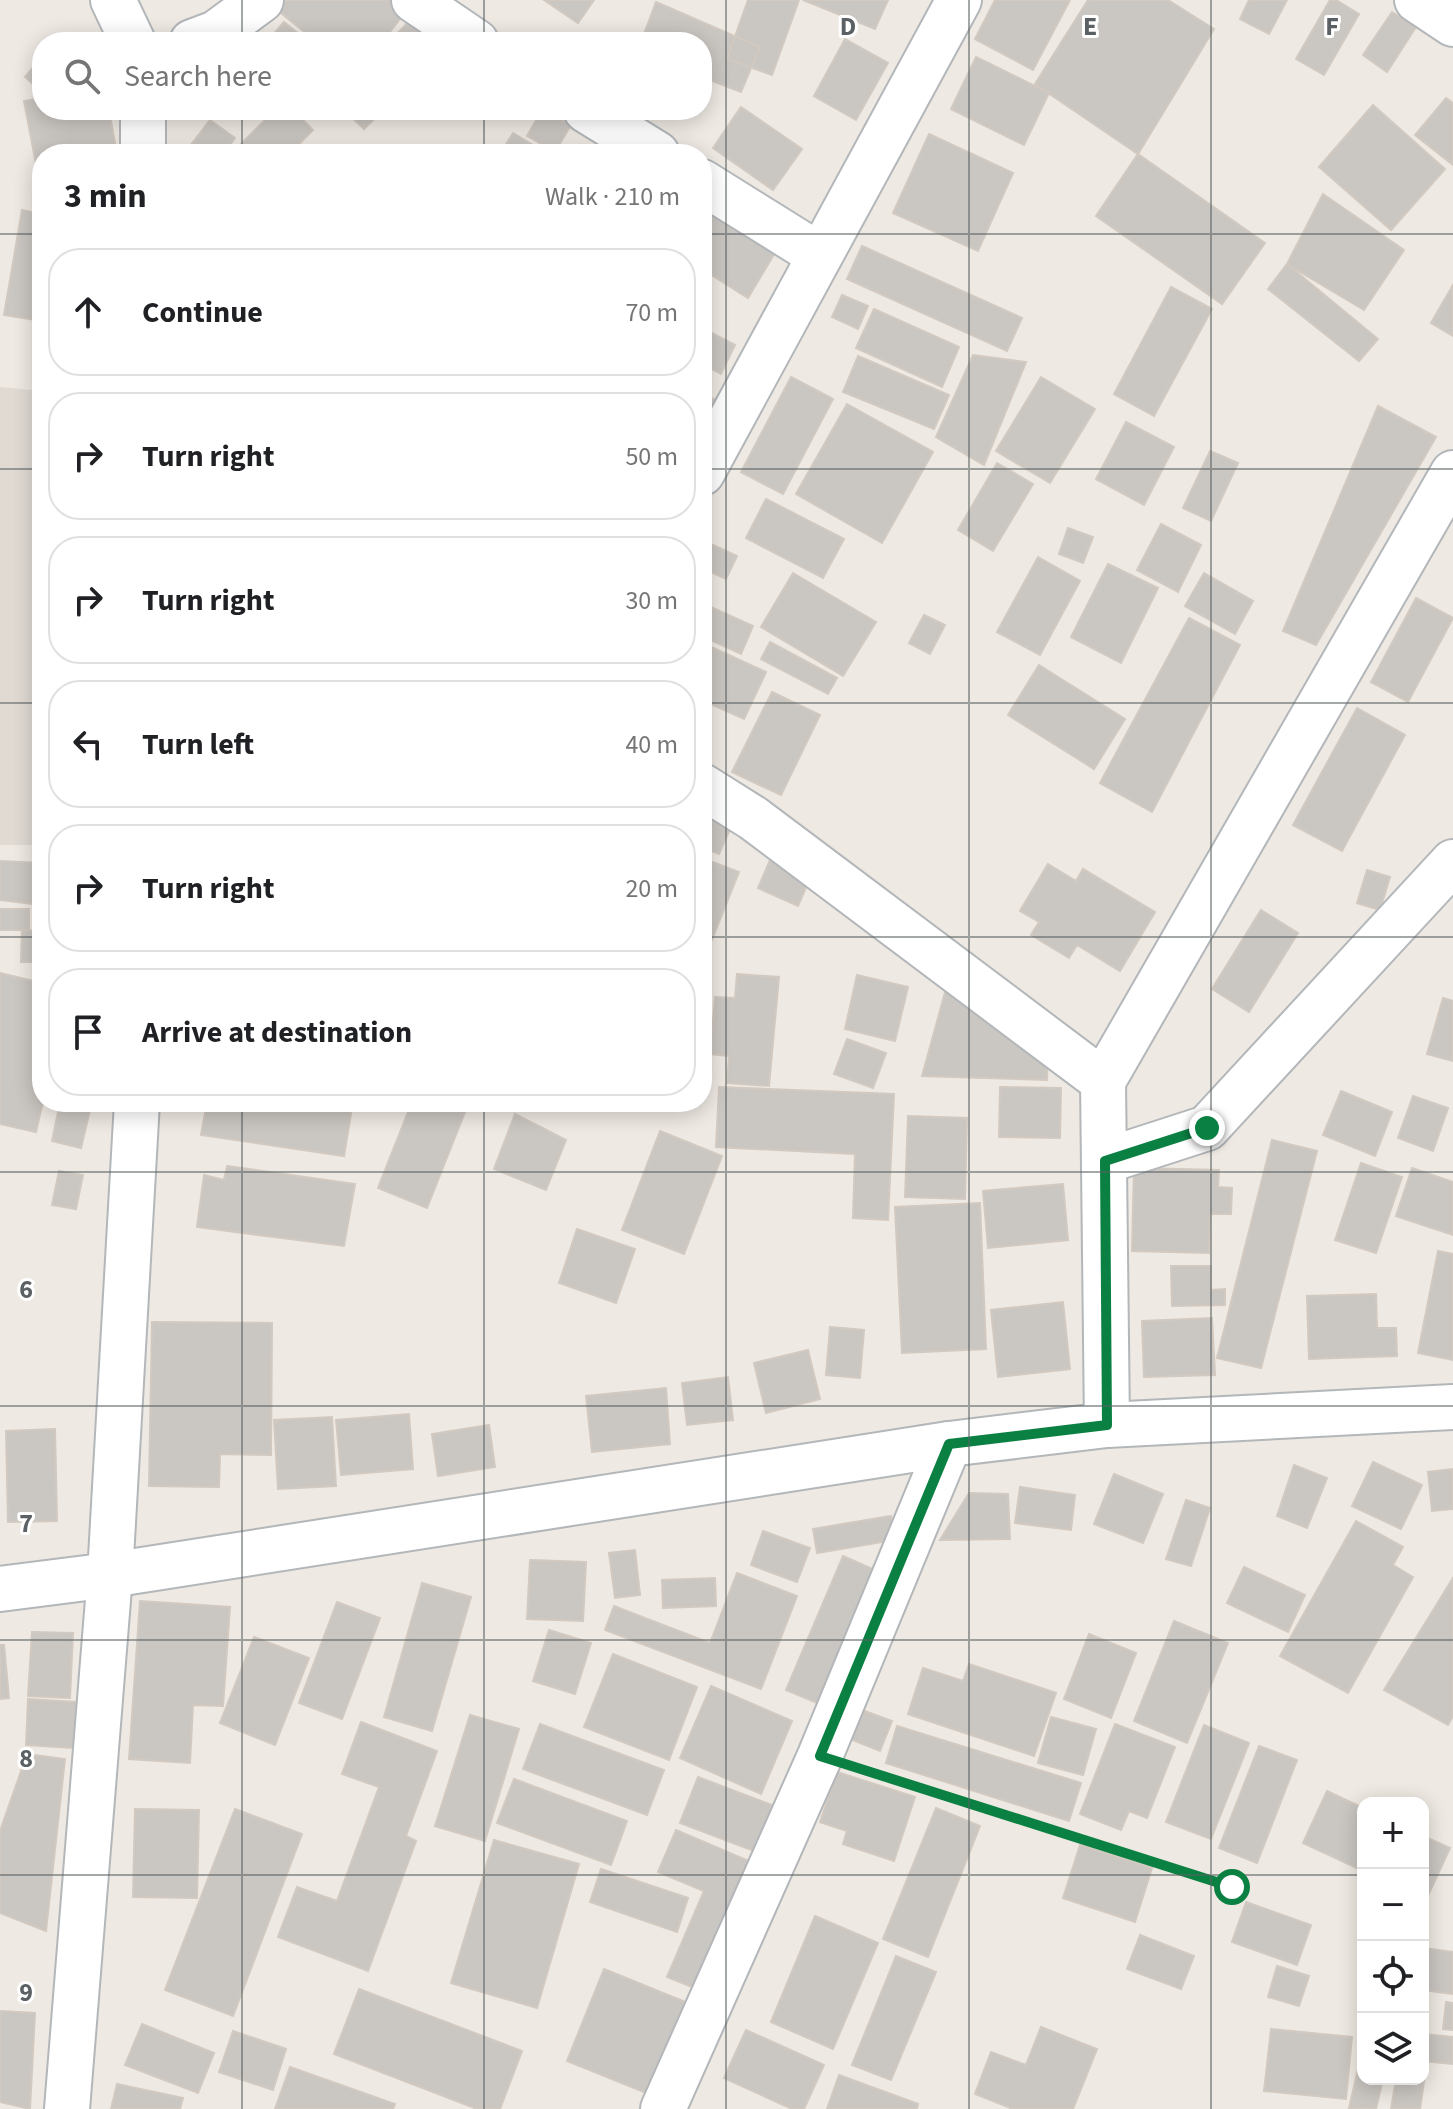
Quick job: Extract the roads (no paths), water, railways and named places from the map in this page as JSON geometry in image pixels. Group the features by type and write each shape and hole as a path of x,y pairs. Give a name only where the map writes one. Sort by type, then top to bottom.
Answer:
{"street":[{"path":"113,0 128,32"},
{"path":"217,32 261,0"},
{"path":"414,0 461,32"},
{"path":"712,454 959,0"},
{"path":"1417,0 1453,24"},
{"path":"143,120 143,144"},
{"path":"602,120 641,144"},
{"path":"712,188 819,255"},
{"path":"1107,1425 1103,1081 1453,473"},
{"path":"712,792 753,818 1103,1081"},
{"path":"1105,1161 1207,1128 1453,862"},
{"path":"67,2109 110,1575 136,1112"},
{"path":"0,1589 110,1575 949,1444 1107,1425 1453,1407"},
{"path":"663,2109 820,1756 949,1444"}]}
